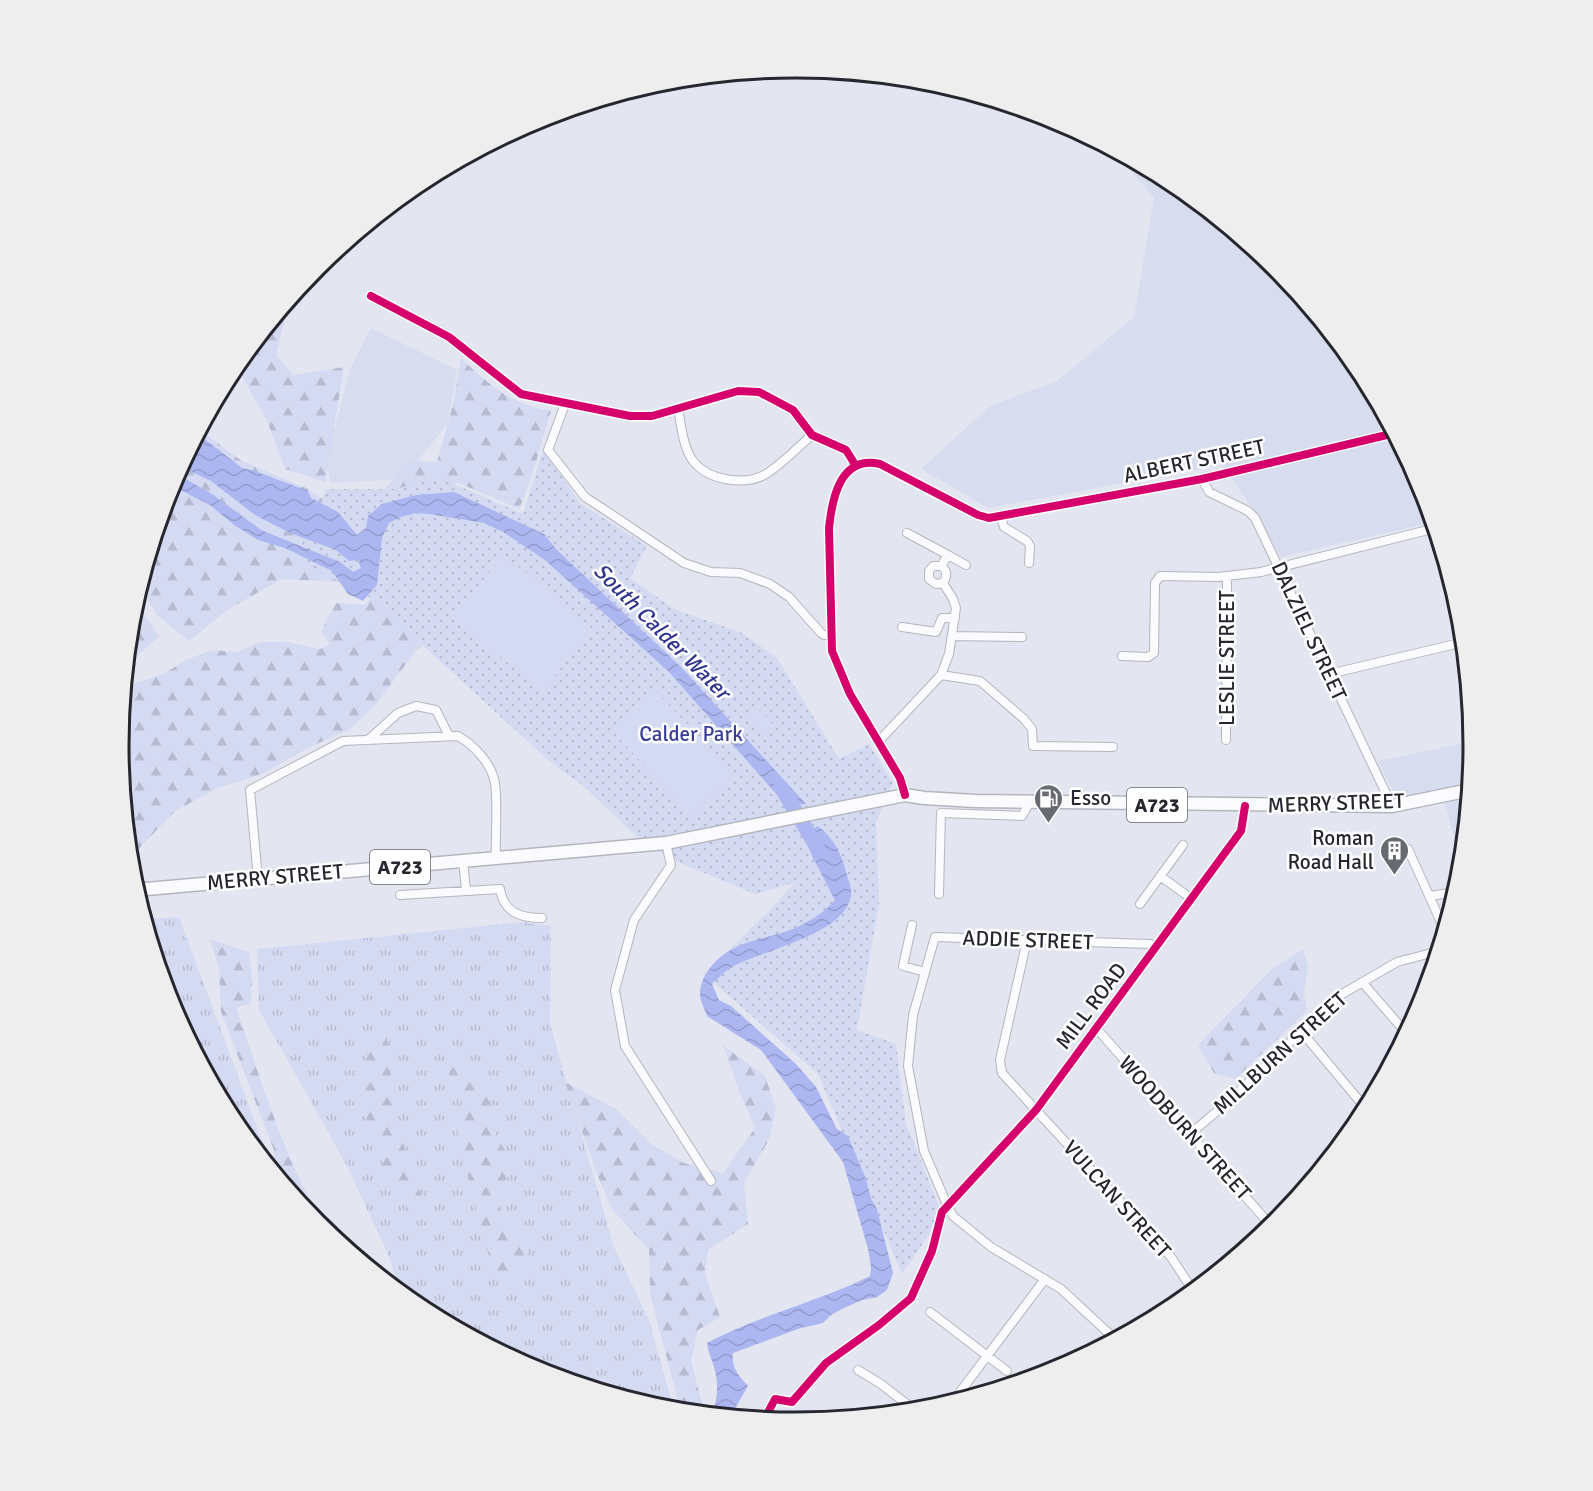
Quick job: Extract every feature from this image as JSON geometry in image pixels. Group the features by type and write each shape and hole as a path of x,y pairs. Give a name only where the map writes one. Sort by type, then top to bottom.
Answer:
{"main road":[{"name":"MERRY STREET","path":"145,889 666,843 905,795 954,800 1030,802 1392,806 1463,791"}],"street":[{"path":"370,296 448,337 521,394 630,417 652,416 738,391 759,392 793,410 812,435 846,450 856,466"},
{"path":"565,404 548,450 585,497 684,563 711,572 740,573 770,584 789,597 821,633 831,635"},
{"path":"678,408 683,435 693,461 714,475 734,480 756,478 767,473 812,435"},
{"name":"ALBERT STREET","path":"1001,517 1202,479 1387,435"},
{"path":"905,795 900,778 850,694 832,651 829,528 831,512 841,481 847,472 856,466 868,462 880,464 978,515 989,518 1001,517 1004,526 1027,541 1030,546 1029,563"},
{"name":"DALZIEL STREET","path":"1202,479 1209,492 1248,511 1255,518 1392,806"},
{"path":"1122,656 1148,657 1154,653 1155,583 1160,576 1227,576 1261,572 1429,530"},
{"path":"907,533 966,565"},
{"path":"941,566 948,555"},
{"path":"941,566 933,566 928,577 931,582 943,583"},
{"path":"878,742 941,675 949,654 955,618 953,599 943,583 946,573 941,566"},
{"name":"LESLIE STREET","path":"1226,740 1227,576"},
{"path":"902,627 936,632 942,618 955,618"},
{"path":"952,636 1022,636"},
{"path":"1329,674 1456,644"},
{"path":"941,675 980,681 1024,719 1032,729 1033,746 1113,747"},
{"path":"368,741 398,713 416,706 436,710 449,736"},
{"path":"258,879 250,790 342,741 458,736 469,742 484,758 495,782 495,859"},
{"path":"939,894 941,813 1022,816 1030,802"},
{"name":"MILL ROAD","path":"945,1209 1036,1110 1097,1029 1240,831 1245,806"},
{"path":"666,843 671,865 634,920 615,990 625,1046 711,1181"},
{"path":"1140,904 1183,845"},
{"path":"1408,849 1440,920"},
{"path":"463,861 466,890"},
{"path":"1161,876 1192,899"},
{"path":"400,896 500,889 504,901 514,912 525,918 542,918"},
{"path":"1429,896 1447,893"},
{"path":"912,925 903,966 925,972 913,1015 908,1066 924,1151 945,1209 990,1247 1061,1289 1110,1334"},
{"name":"ADDIE STREET","path":"925,972 935,937 1150,944 1156,948"},
{"name":"VULCAN STREET","path":"1027,940 1000,1065 1004,1077 1171,1257 1189,1285"},
{"name":"MILLBURN STREET","path":"1190,1134 1228,1102 1337,997 1397,962 1431,953"},
{"path":"1362,982 1401,1027"},
{"name":"WOODBURN STREET","path":"1097,1029 1265,1219"},
{"path":"1301,1031 1361,1102"},
{"path":"768,1412 775,1399 792,1402 826,1362 879,1325 911,1298 932,1251 945,1209"},
{"path":"960,1392 1045,1279"},
{"path":"930,1311 1007,1371"},
{"path":"858,1370 906,1403"}],"shaded area":[{"path":"1125,165 1203,216 1237,244 1298,305 1352,375 1375,412 1395,450 1426,524 1280,557 1255,512 1222,465 988,508 921,469 990,406 1057,381 1134,317 1154,198"},
{"path":"371,328 457,370 448,423 403,479 331,483 326,462 350,369"},
{"path":"1464,743 1463,789 1456,845 1441,789 1398,800 1378,761"}],"green space":[{"path":"286,316 276,355 293,375 344,367 325,482 285,469 267,421 241,375"},
{"path":"461,358 481,377 513,399 551,411 530,482 519,509 459,483 382,492 411,461 437,462 453,405"},
{"path":"206,435 242,461 306,488 339,510 356,583 282,579 229,609 189,641 157,615 146,597 152,573 164,531 180,490"},
{"name":"Calder Park","path":"543,450 580,503 647,546 630,578 674,609 742,633 777,658 839,759 869,744 893,783 876,823 879,904 857,1030 896,1044 906,1123 939,1206 930,1233 902,1274 818,1074 704,974 775,905 794,883 755,894 680,863 646,845 582,785 548,760 371,598 296,559 326,489 395,489 438,477 523,514"},
{"path":"504,555 593,629 542,691 452,617"},
{"path":"387,577 437,632 416,651 375,705 350,729 310,747 262,774 218,788 175,811 138,850 130,789 129,746 132,684 163,674 188,659 212,650 237,652 260,642 287,642 320,649 330,644 321,631 336,603 365,605"},
{"path":"142,615 150,622 159,637 135,660"},
{"path":"653,688 735,774 692,815 610,729"},
{"path":"757,708 774,726 763,736 746,718"},
{"path":"179,917 265,1149 218,1079 198,1041 164,960 152,919"},
{"path":"521,922 551,926 550,1024 614,1247 649,1320 671,1401 582,1378 541,1362 463,1324 395,1279 390,1259 347,1166 259,1010 257,949"},
{"path":"210,939 249,952 252,975 251,1004 236,1007 288,1154 312,1203 274,1160 274,1150 221,1012 219,969"},
{"path":"1303,949 1308,966 1304,993 1307,1011 1235,1079 1214,1073 1198,1045 1272,969"},
{"path":"386,1032 398,1123 408,1161 422,1197 409,1228 405,1197 384,1167 354,1086 367,1056"},
{"path":"444,1043 485,1081 495,1134 506,1152 510,1175 502,1185 499,1204 506,1220 528,1247 526,1265 510,1280 495,1278 457,1130 462,1106 461,1093 445,1068"},
{"path":"723,1045 765,1076 776,1108 769,1140 744,1182 748,1224 708,1250 705,1273 720,1317 698,1330 691,1361 701,1406 678,1402 650,1294 649,1250 611,1208 565,1082 616,1109 653,1145 684,1163 723,1173 755,1128 738,1089"}],"water":[{"name":"South Calder Water","path":"204,439 242,468 308,491 311,498 338,512 357,535 366,528 368,516 382,504 416,495 454,492 544,534 556,549 682,668 806,804 786,805 669,672 545,560 503,532 484,523 429,514 416,513 401,517 389,523 382,538 377,585 363,601 348,594 332,571 285,548 258,540 234,525 210,505 180,490 185,479 212,494 261,530 340,562 353,572 361,568 358,560 349,561 336,550 290,533 255,515 211,481 189,471"},
{"path":"818,826 832,841 839,853 851,892 846,909 834,921 818,931 742,962 712,984 719,1000 731,1006 796,1064 816,1087 837,1129 848,1136 866,1179 871,1199 877,1209 893,1273 887,1290 877,1297 862,1300 844,1308 831,1315 823,1323 801,1328 733,1353 734,1367 748,1386 734,1410 714,1408 717,1383 707,1343 747,1324 830,1294 870,1276 868,1249 843,1162 761,1050 707,1016 700,997 706,974 728,952 748,942 799,926 821,913 835,900 812,856 804,833"}],"waterway":[{"name":"South Calder Water","path":"781,787 818,849"}],"cycle path":[{"path":"371,296 449,337 521,394 630,416 652,416 738,391 759,392 793,410 812,435 846,450 856,466"},
{"path":"905,795 900,778 850,694 832,651 830,517 841,482 856,466 866,463 880,464 978,515 989,518 1202,479 1387,435"},
{"path":"768,1412 775,1399 792,1402 826,1363 879,1325 911,1298 932,1251 942,1212 1036,1110 1241,831 1245,806"}],"place":[{"name":"Esso","path":"1049,824"},
{"name":"Roman Road Hall","path":"1395,876"}]}
